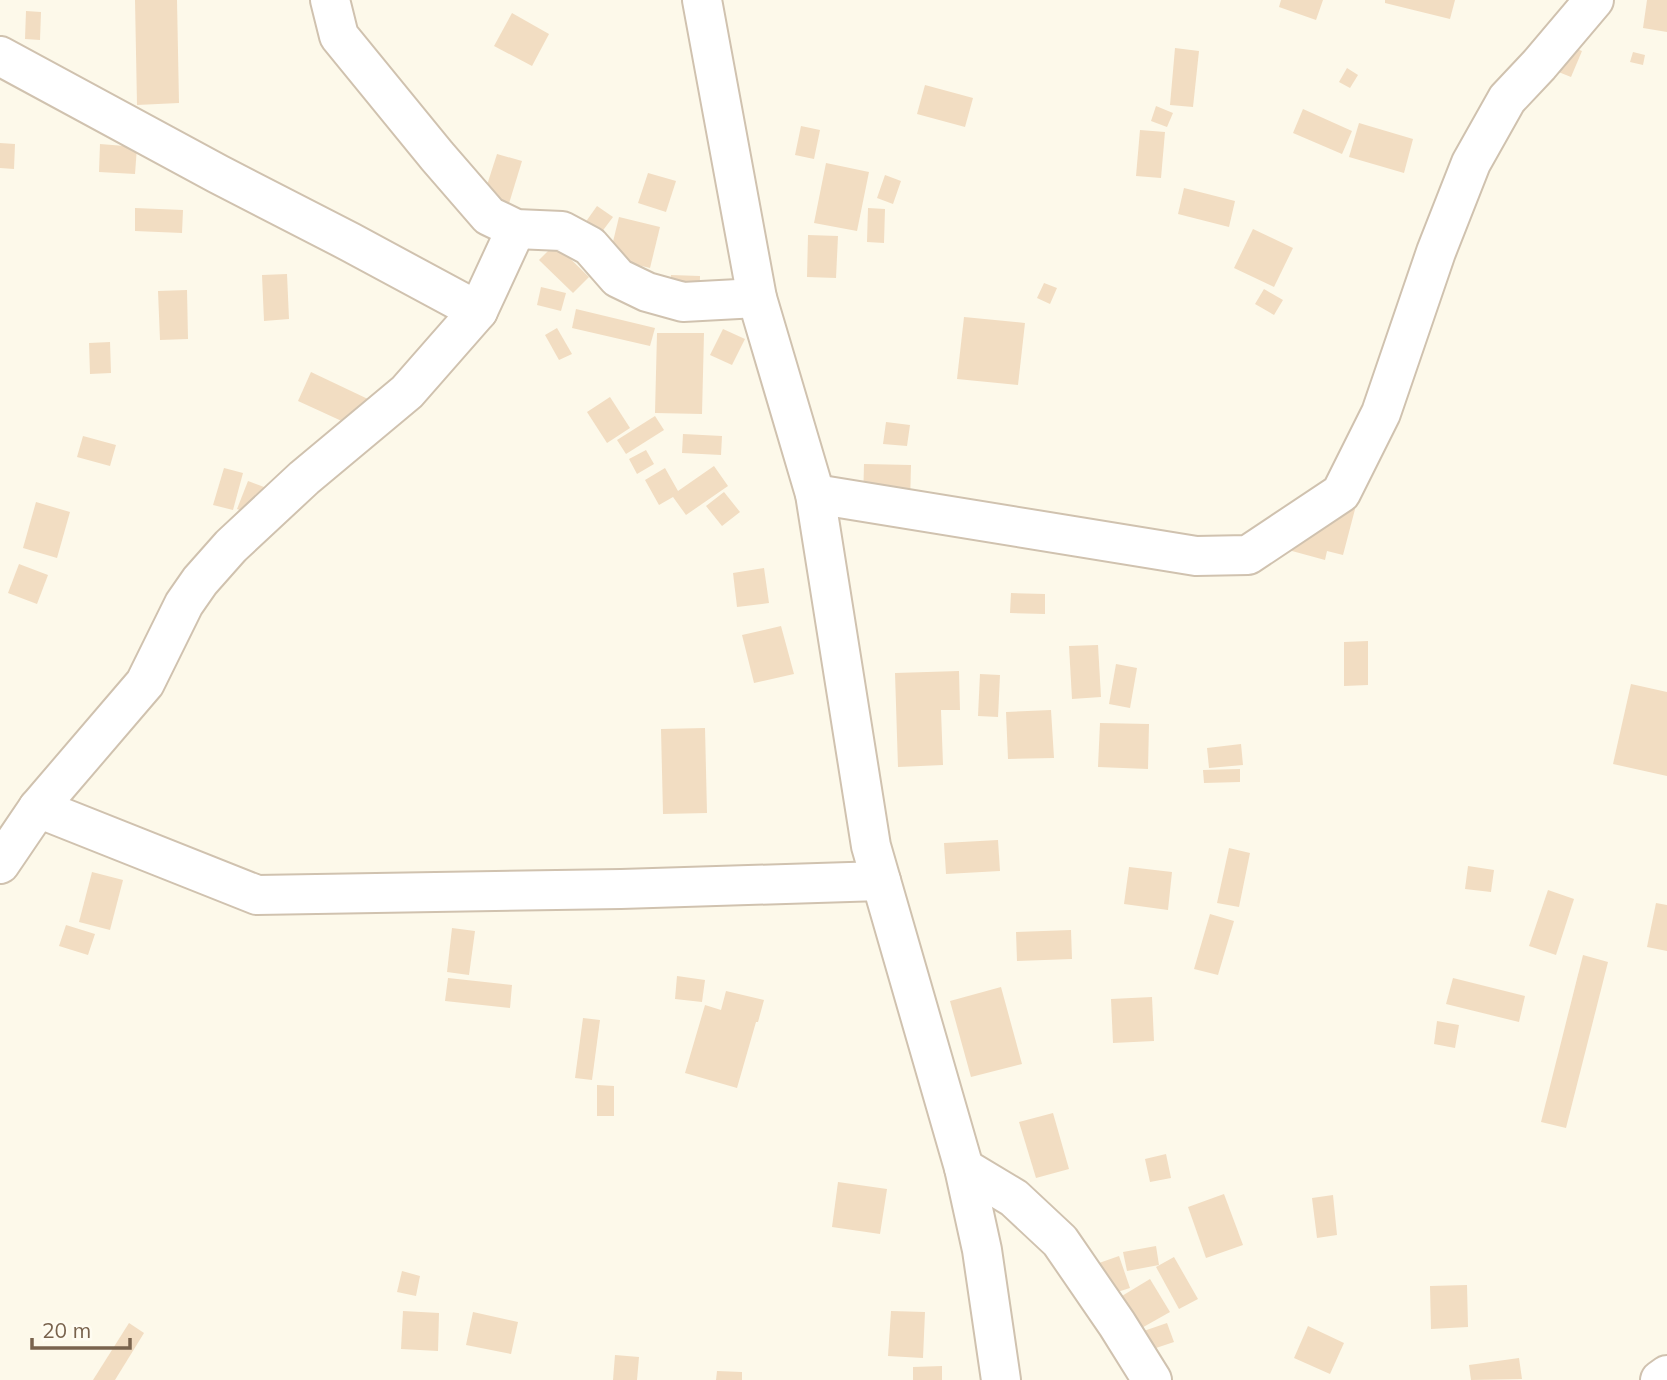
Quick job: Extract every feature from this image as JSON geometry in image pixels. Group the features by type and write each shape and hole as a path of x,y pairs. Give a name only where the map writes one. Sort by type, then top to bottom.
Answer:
{"street":[{"path":"330,0 339,36 489,216 516,229 562,231 590,246 618,278 646,292 684,302 757,298"},
{"path":"702,0 757,298 815,494 871,846 964,1168 982,1250 1001,1380"},
{"path":"815,494 1196,556 1248,555 1341,493 1381,413 1436,252 1471,163 1507,99 1594,0"},
{"path":"0,56 478,311"},
{"path":"0,864 38,808 145,683 184,604 200,581 231,546 304,478 407,392 478,311 516,229"},
{"path":"38,808 257,895 621,889 881,881"},
{"path":"964,1168 1014,1198 1060,1241 1153,1380"},
{"path":"1660,1380 1667,1375"}],"building":[{"path":"135,0 177,0 179,103 137,105"},
{"path":"1281,0 1323,0 1316,20 1279,7"},
{"path":"1385,0 1455,0 1450,19 1385,3"},
{"path":"1647,0 1667,0 1667,32 1643,28"},
{"path":"26,11 41,12 40,40 25,39"},
{"path":"512,13 549,34 532,66 494,46"},
{"path":"1547,37 1582,51 1571,77 1536,63"},
{"path":"1175,48 1199,51 1193,107 1170,105"},
{"path":"1633,52 1645,55 1643,65 1630,62"},
{"path":"1347,68 1358,75 1350,88 1339,82"},
{"path":"925,85 973,98 965,127 917,114"},
{"path":"1156,106 1173,113 1167,127 1151,121"},
{"path":"1303,109 1352,131 1342,154 1293,133"},
{"path":"1359,123 1413,139 1404,173 1349,157"},
{"path":"801,126 820,130 814,159 795,155"},
{"path":"1140,130 1165,132 1161,178 1136,176"},
{"path":"0,143 15,144 14,169 0,168"},
{"path":"100,144 137,147 135,174 99,172"},
{"path":"497,154 522,161 503,223 477,216"},
{"path":"826,163 869,172 857,231 814,223"},
{"path":"648,173 676,181 666,212 638,203"},
{"path":"885,175 901,181 893,204 877,198"},
{"path":"1184,188 1235,201 1229,227 1178,214"},
{"path":"597,206 613,217 595,241 580,230"},
{"path":"135,208 183,210 182,233 135,231"},
{"path":"868,208 885,209 884,243 867,242"},
{"path":"619,217 660,227 650,268 609,258"},
{"path":"1253,229 1293,248 1274,287 1234,268"},
{"path":"808,235 838,236 836,278 807,277"},
{"path":"555,244 589,277 573,293 539,260"},
{"path":"287,274 289,319 264,321 262,275"},
{"path":"671,275 700,276 699,311 669,310"},
{"path":"1044,283 1057,288 1050,304 1037,298"},
{"path":"541,287 566,293 561,311 537,305"},
{"path":"1264,289 1283,300 1274,315 1255,304"},
{"path":"187,290 188,339 160,340 158,291"},
{"path":"576,309 655,328 650,346 572,328"},
{"path":"964,317 1025,323 1018,385 957,379"},
{"path":"557,328 572,354 559,360 545,335"},
{"path":"723,329 745,339 732,365 710,355"},
{"path":"657,333 704,333 702,414 655,413"},
{"path":"110,342 111,373 90,374 89,343"},
{"path":"311,372 370,400 357,428 298,401"},
{"path":"610,397 630,428 607,443 587,412"},
{"path":"655,416 664,430 626,454 617,440"},
{"path":"886,422 910,425 907,446 883,444"},
{"path":"683,434 722,436 721,455 682,453"},
{"path":"83,436 116,445 110,466 77,457"},
{"path":"646,450 654,464 637,474 629,459"},
{"path":"864,464 911,465 910,504 863,502"},
{"path":"714,466 728,486 686,515 673,497 659,505 645,480 665,468 678,491"},
{"path":"224,468 243,473 233,510 213,505"},
{"path":"248,481 280,493 269,521 237,509"},
{"path":"724,492 740,512 722,526 706,506"},
{"path":"1359,494 1343,555 1327,551 1325,560 1266,544"},
{"path":"36,502 70,512 57,558 23,548"},
{"path":"19,564 48,575 37,604 8,593"},
{"path":"764,568 769,603 737,607 733,573"},
{"path":"1011,593 1045,594 1045,614 1010,613"},
{"path":"781,626 794,674 754,683 742,635"},
{"path":"1368,641 1368,685 1344,686 1344,642"},
{"path":"1098,645 1101,697 1072,699 1069,646"},
{"path":"1116,664 1137,668 1130,708 1109,704"},
{"path":"959,671 960,710 941,710 943,765 898,767 895,673"},
{"path":"980,674 1000,675 998,717 978,716"},
{"path":"1631,684 1667,692 1667,776 1613,764"},
{"path":"1051,710 1054,758 1008,759 1006,712"},
{"path":"1100,723 1149,724 1148,769 1098,767"},
{"path":"705,728 707,813 663,814 661,729"},
{"path":"1241,744 1243,765 1209,768 1207,748"},
{"path":"1240,769 1240,782 1204,783 1203,770"},
{"path":"998,840 1000,871 946,874 944,843"},
{"path":"1229,848 1250,853 1239,907 1217,903"},
{"path":"1468,866 1494,870 1491,892 1465,889"},
{"path":"1129,867 1172,872 1168,910 1124,904"},
{"path":"92,872 123,880 110,930 79,922"},
{"path":"1548,890 1574,899 1556,955 1529,946"},
{"path":"1656,903 1667,905 1667,951 1647,947"},
{"path":"1210,914 1234,921 1218,975 1194,969"},
{"path":"66,925 95,934 88,955 59,946"},
{"path":"452,928 475,931 469,975 447,972"},
{"path":"1071,930 1072,959 1017,961 1016,932"},
{"path":"1583,955 1608,962 1566,1128 1541,1122"},
{"path":"677,976 705,980 702,1002 675,999"},
{"path":"448,978 512,985 510,1008 445,1001"},
{"path":"1453,978 1525,996 1519,1022 1446,1004"},
{"path":"1001,987 1022,1064 971,1077 950,1001"},
{"path":"726,991 764,1000 737,1088 685,1073 705,1005 721,1010"},
{"path":"1152,997 1154,1041 1113,1043 1111,999"},
{"path":"583,1018 600,1020 592,1080 575,1078"},
{"path":"1437,1021 1459,1025 1455,1048 1434,1044"},
{"path":"597,1085 614,1086 614,1116 597,1116"},
{"path":"1053,1113 1069,1169 1036,1178 1019,1122"},
{"path":"1166,1154 1171,1178 1150,1182 1145,1159"},
{"path":"838,1182 887,1189 880,1234 832,1227"},
{"path":"1224,1194 1243,1245 1206,1258 1188,1207"},
{"path":"1333,1195 1337,1235 1317,1238 1312,1198"},
{"path":"1156,1246 1159,1265 1127,1271 1123,1252"},
{"path":"1119,1256 1130,1288 1092,1300 1082,1269"},
{"path":"1174,1257 1198,1299 1179,1309 1156,1267"},
{"path":"402,1271 420,1276 416,1296 397,1292"},
{"path":"1150,1279 1170,1312 1131,1334 1112,1302"},
{"path":"1467,1285 1468,1327 1431,1329 1430,1286"},
{"path":"403,1311 439,1313 438,1351 401,1349"},
{"path":"891,1311 925,1312 923,1358 888,1356"},
{"path":"473,1312 518,1322 511,1354 466,1345"},
{"path":"129,1323 144,1333 115,1380 93,1380"},
{"path":"1167,1323 1174,1342 1141,1353 1135,1334"},
{"path":"1308,1326 1344,1343 1330,1374 1294,1358"},
{"path":"615,1355 639,1357 637,1380 613,1380"},
{"path":"1519,1358 1522,1379 1471,1380 1469,1365"},
{"path":"942,1366 942,1380 913,1380 913,1367"},
{"path":"717,1371 742,1372 742,1380 716,1380"}]}
